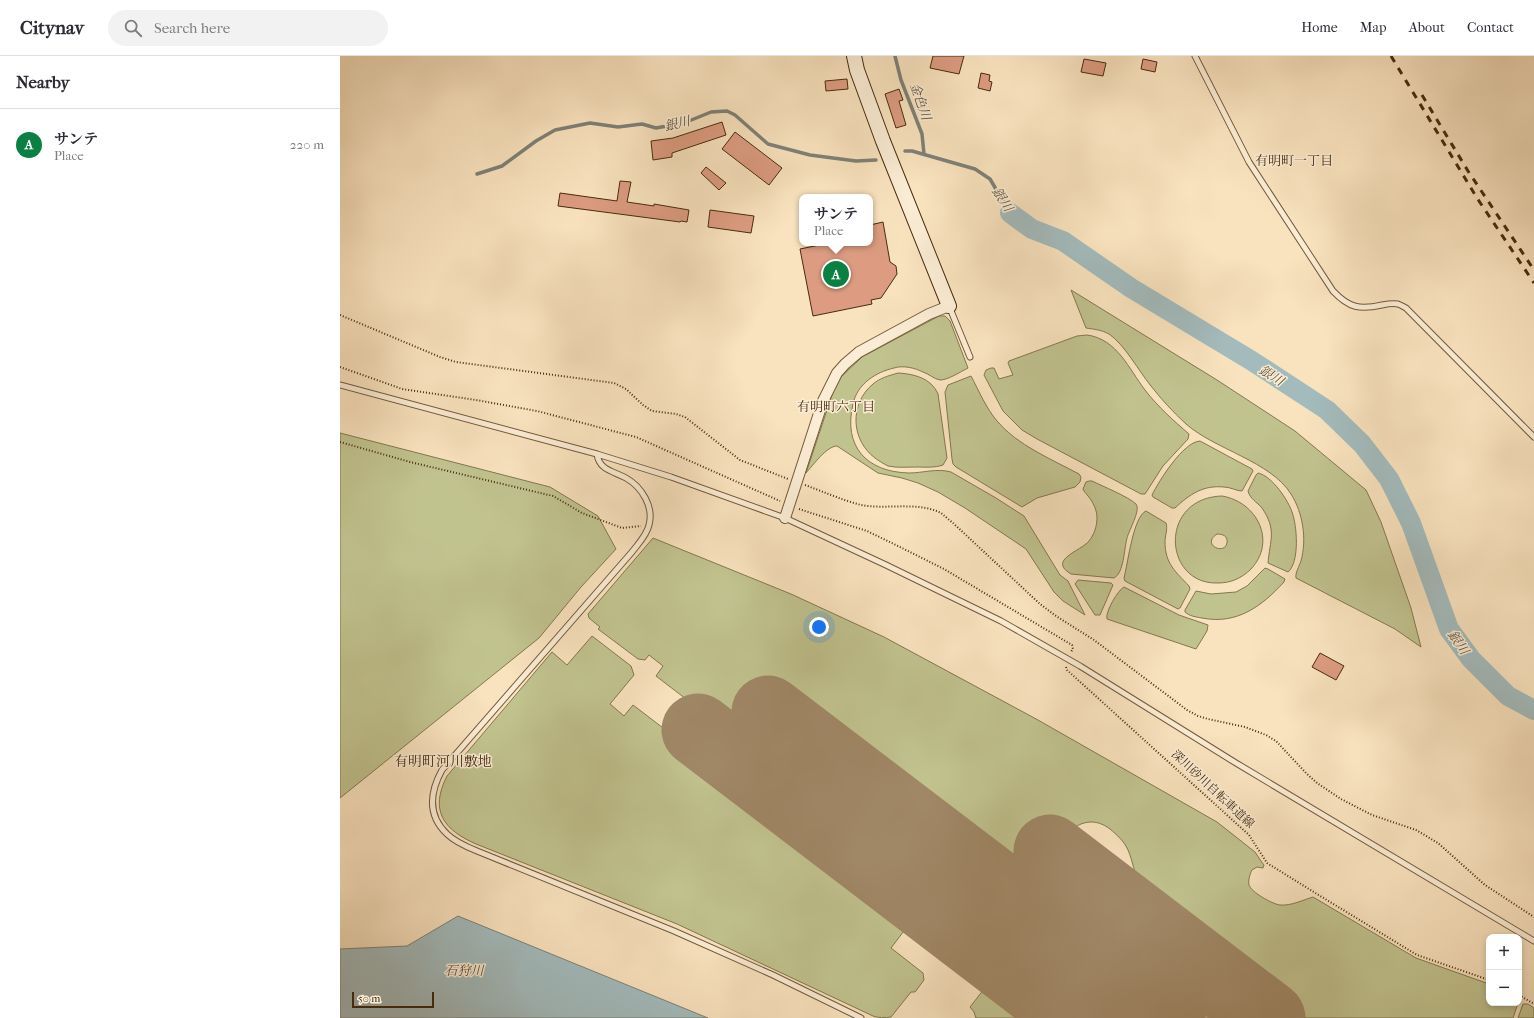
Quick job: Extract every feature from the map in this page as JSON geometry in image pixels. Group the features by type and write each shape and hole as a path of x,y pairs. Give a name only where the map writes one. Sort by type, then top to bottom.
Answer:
{"street":[{"path":"785,518 823,402 837,373 859,352 929,314 949,306 883,141 857,70 854,56"}],"lane":[{"path":"1195,56 1249,162 1333,291 1343,301 1354,307 1398,304 1406,308 1534,437"},
{"path":"949,306 970,357"},
{"path":"340,386 597,454 678,480 785,518 1001,621 1068,659 1236,763 1534,941"},
{"path":"597,454 600,465 607,470 626,478 636,485 644,495 650,510 650,525 645,535 632,552 442,770 435,783 432,800 434,814 440,826 447,835 457,842 674,931 773,975 861,1018"}],"path":[{"path":"340,315 440,357 456,362 614,384 626,389 643,405 652,411 676,414 685,417 740,460 862,505 919,508 931,510 941,514 1040,604 1094,640 1187,710 1208,720 1257,730 1266,735 1276,742 1317,784 1372,815 1416,830 1438,843 1485,885 1534,917"},
{"path":"340,442 410,462 553,496 582,513 622,528 650,525"},
{"name":"深川砂川自転車道線","path":"1068,659 1066,666 1067,670 1249,835 1267,863 1417,955 1486,979"},
{"path":"1522,997 1534,1004"}],"green space":[{"path":"1071,290 1217,380 1295,431 1366,490 1381,522 1411,608 1421,647 1395,629 1296,578 1303,553 1304,535 1301,518 1291,494 1282,483 1270,473 1198,433 1186,424 1159,396 1126,351 1115,339 1109,334 1086,328"},
{"path":"939,316 945,316 950,321 968,368 940,380 913,368 898,367 881,372 868,380 859,390 853,404 851,432 855,444 861,454 870,462 881,468 909,473 935,471 951,472 1024,516 1060,575 1068,581 1085,615 1063,601 1054,592 1026,549 965,508 938,492 918,483 878,473 837,446 825,452 806,473 834,389 841,377 862,357"},
{"path":"1087,335 1106,342 1114,349 1128,364 1150,396 1166,414 1189,434 1188,439 1163,466 1145,494 1141,494 1022,430 1003,411 984,375 986,370 994,368 999,379 1013,375 1008,363 1009,361 1077,336"},
{"path":"898,373 910,374 921,378 931,384 938,394 947,458 943,465 937,467 888,466 875,458 861,442 857,432 856,422 860,401 865,392 873,384 884,377"},
{"path":"971,376 989,411 1005,430 1035,451 1079,474 1081,477 1080,482 1075,487 1037,498 1022,507 953,464 945,392 948,385"},
{"path":"340,433 550,487 598,516 616,549 581,587 539,638 340,798"},
{"path":"1200,441 1252,469 1253,471 1242,491 1224,487 1210,487 1192,495 1175,508 1172,508 1153,497 1152,495 1172,463 1186,448 1193,443"},
{"path":"1258,473 1269,479 1279,489 1287,501 1294,518 1296,552 1292,567 1288,572 1268,563 1271,541 1270,523 1262,508 1252,498 1248,491"},
{"path":"1089,481 1122,495 1133,501 1137,507 1136,515 1127,538 1122,566 1114,578 1071,574 1065,569 1063,564 1064,560 1068,556 1089,541 1095,530 1097,515 1092,501 1083,489 1086,482"},
{"path":"1222,496 1234,500 1245,506 1253,514 1259,524 1262,535 1262,547 1259,558 1251,569 1244,575 1227,582 1218,583 1200,580 1186,571 1178,557 1175,541 1178,525 1187,511 1201,500","holes":["1217,534 1223,535 1227,539 1225,547 1218,549 1212,545 1211,541"]},
{"path":"1146,511 1166,523 1165,550 1169,562 1190,589 1180,608 1178,609 1125,581 1124,578 1134,531 1141,515"},
{"path":"653,538 791,594 884,637 1038,720 1217,822 1255,852 1264,865 1263,868 1257,867 1252,870 1249,877 1249,885 1262,897 1276,904 1284,905 1293,904 1313,897 1416,958 1486,983 1486,1006 1517,1006 1513,1018 1304,1018 1152,902 1141,888 1130,854 1122,841 1110,829 1099,823 1089,822 1071,830 1063,837 1043,863 1246,1018 1103,1018 1065,989 1043,964 940,885 935,890 656,676 663,666 649,655 645,660 638,659 598,629 600,627 589,618 588,614"},
{"path":"1265,568 1285,579 1284,582 1267,599 1248,612 1226,619 1215,619 1195,617 1185,612 1196,591 1211,594 1236,592 1247,586"},
{"path":"1078,580 1111,583 1113,585 1100,615 1095,615 1075,584"},
{"path":"1124,587 1179,615 1208,625 1207,631 1196,649 1107,619 1108,611 1112,602"},
{"path":"592,636 631,666 634,675 610,704 624,716 633,705 913,919 891,948 923,973 924,980 915,992 911,992 891,1017 882,1018 873,1016 677,924 476,844 455,832 448,826 440,809 439,799 447,776 552,652 567,665"},
{"path":"694,713 933,894 916,915 678,734 676,716"},
{"path":"1008,959 1033,978 1062,992 1096,1018 1050,1018 1025,991 998,970"},
{"path":"988,984 1014,1005 1042,1018 976,1018 970,1007"},
{"path":"1523,1004 1528,1004 1534,1008 1534,1018 1518,1018"}],"water":[{"name":"石狩川","path":"458,916 708,1018 340,1018 340,949 407,946"}],"building":[{"path":"933,56 964,56 959,74 930,68"},
{"path":"1084,59 1106,63 1103,76 1081,72"},
{"path":"1143,59 1157,62 1155,72 1141,69"},
{"path":"981,73 990,75 989,81 992,82 990,91 978,88"},
{"path":"847,79 848,89 826,91 825,81"},
{"path":"899,89 903,100 899,101 906,125 896,128 885,94"},
{"path":"722,122 726,135 672,153 672,157 653,160 651,141 673,138"},
{"path":"735,132 782,168 769,185 722,149"},
{"path":"706,167 726,183 719,190 701,173"},
{"path":"620,181 631,182 627,202 654,206 654,204 689,210 687,222 558,206 560,193 617,201"},
{"path":"710,210 754,216 751,233 708,227"},
{"path":"883,222 890,262 896,266 897,274 881,298 871,300 872,304 813,316 800,249 814,246 873,246 873,224"},
{"path":"1320,653 1344,666 1336,680 1312,667"}],"waterway":[{"name":"金色川","path":"895,56 901,80 922,134 924,154"},
{"name":"銀川","path":"477,174 502,166 536,141 555,130 590,123 618,127 642,124 656,128 684,123 711,112 727,111 735,115 768,144 810,155 856,161 876,160"},
{"name":"銀川","path":"905,151 912,151 975,169 990,179 1010,213"},
{"name":"銀川","path":"1010,213 1032,229 1063,241 1131,288 1252,361 1327,410 1362,444 1389,479 1411,523 1449,629 1471,659 1508,696 1534,710"}],"runway":[{"path":"768,712 1169,1018"},
{"path":"698,730 1075,1018"},
{"path":"1050,851 1269,1018"}],"railway":[{"path":"1391,56 1477,198 1534,283"},
{"path":"1422,95 1468,171 1534,270"}],"place":[{"name":"サンテ","path":"836,274"}],"district":[{"name":"有明町一丁目","path":"1294,160"},
{"name":"有明町六丁目","path":"836,406"},
{"name":"有明町河川敷地","path":"443,761"}]}
